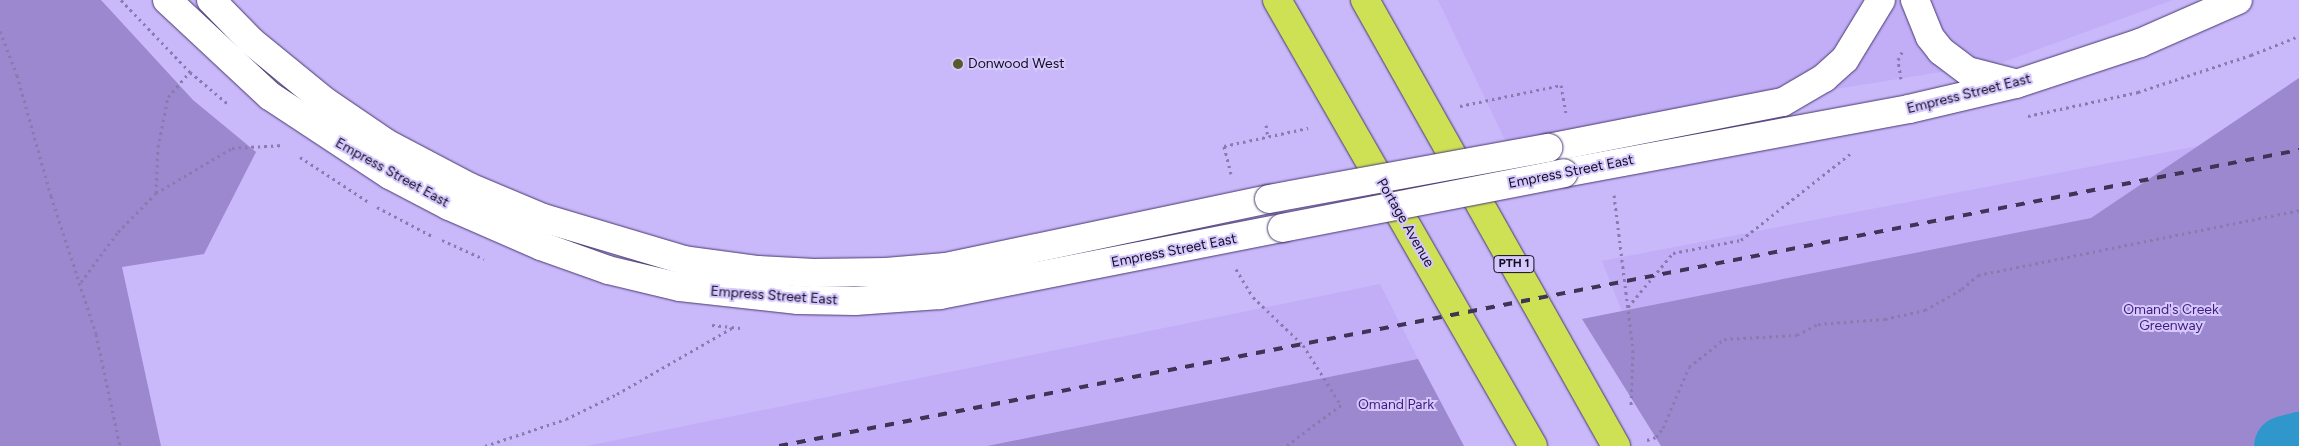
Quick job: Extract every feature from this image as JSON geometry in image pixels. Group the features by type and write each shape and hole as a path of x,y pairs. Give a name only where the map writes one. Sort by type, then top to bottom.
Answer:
{"highway":[{"name":"Portage Avenue","path":"1277,0 1533,446"},
{"name":"PTH 1","path":"1365,0 1616,446"}],"main road":[{"name":"Empress Street East","path":"167,0 270,96 390,175 449,206 541,246 608,270 680,287 798,300 855,301 940,295 1564,173 1909,109 2016,84 2140,43 2238,0"},
{"name":"Empress Street East","path":"211,0 251,42 323,100 386,143 470,187 543,218 684,260 758,270 814,273 886,272 946,267 1269,199 1767,107 1798,95 1845,59 1881,0"},
{"path":"1915,0 1930,37 1948,56 1968,70 2016,84"}],"path":[{"path":"0,31 17,76 51,196 80,283 110,387 120,446"},
{"path":"156,193 158,147 168,96 190,72"},
{"path":"1455,107 1561,85 1566,117"},
{"path":"1266,125 1268,137"},
{"path":"1232,179 1224,146 1308,128"},
{"path":"80,283 118,232 156,193 232,148 284,145"},
{"path":"1628,307 1673,253 1741,240 1853,152"},
{"path":"1614,192 1628,307 1634,377 1631,415"},
{"path":"1645,441 1656,437 1663,428 1689,367 1724,338 1797,335 1818,324 1886,319 1925,310 1962,288 1978,275 2299,210"},
{"path":"1235,267 1253,297 1303,345 1341,405 1286,446"},
{"path":"485,446 566,419 617,394 734,328"}],"shaded area":[{"path":"1438,0 2173,0 2003,62 1506,142"},
{"path":"2299,78 2299,231 1639,355 1602,261 2198,146"},
{"path":"1380,284 1418,359 987,446 587,446"}],"green space":[{"path":"0,0 101,0 193,100 256,152 204,254 122,267 161,446 0,446"},
{"name":"Omand's Creek Greenway","path":"2299,78 2299,446 1661,446 1582,319 2091,218"},
{"name":"Omand Park","path":"1418,359 1464,446 987,446"}],"waterway":[{"path":"2284,446 2299,442"}],"railway":[{"path":"779,446 2299,150"}],"place":[{"name":"Donwood West","path":"958,64"}]}
